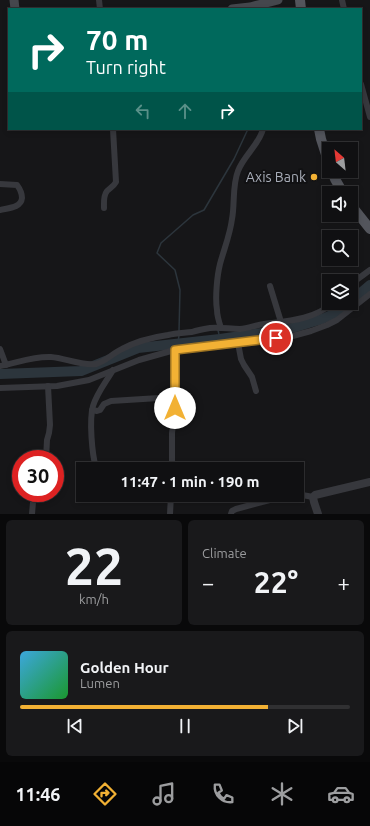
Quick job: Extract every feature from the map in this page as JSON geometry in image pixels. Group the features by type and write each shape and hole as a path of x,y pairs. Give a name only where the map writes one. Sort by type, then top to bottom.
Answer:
{"main road":[{"path":"241,8 278,0"},
{"path":"319,130 322,142"},
{"path":"358,214 370,229"}],"street":[{"path":"362,88 370,118"},
{"path":"104,208 106,193 114,186 116,182 113,130"},
{"path":"221,328 216,308 218,272 229,237 233,218 235,181 241,164 258,140 263,130"},
{"path":"0,184 17,185 21,190 22,198 20,204 17,206 0,210"},
{"path":"358,279 370,270"},
{"path":"270,286 281,322"},
{"path":"0,388 57,386 89,380 139,360 175,350 289,336 311,331 327,325 343,316 370,294"},
{"path":"0,349 3,365 36,358 51,357 90,364 98,363 129,345 169,334 209,328 241,329 263,324 305,318 322,310"},
{"path":"238,343 241,359 252,377 256,391"},
{"path":"172,462 172,433 175,408 175,350"},
{"path":"94,462 91,426 92,410 113,370"},
{"path":"46,450 50,425 48,386"},
{"path":"92,410 100,410 106,402 111,401 175,397"},
{"path":"304,495 313,497 317,494 370,482"},
{"path":"313,497 318,514"},
{"path":"32,514 33,502"},
{"path":"170,514 171,502"},
{"path":"231,514 236,508 260,502"}],"waterway":[{"path":"179,331 180,290 175,270 157,253 161,243 193,215 204,210 234,159 248,130"},
{"path":"358,295 370,285"},
{"path":"0,374 81,371 138,348 220,339 289,329 322,319 340,310"},
{"path":"218,330 220,339"},
{"path":"178,343 179,335"}],"place":[{"name":"Axis Bank","path":"314,177"}],"route":[{"path":"175,408 175,350 276,338"}]}
